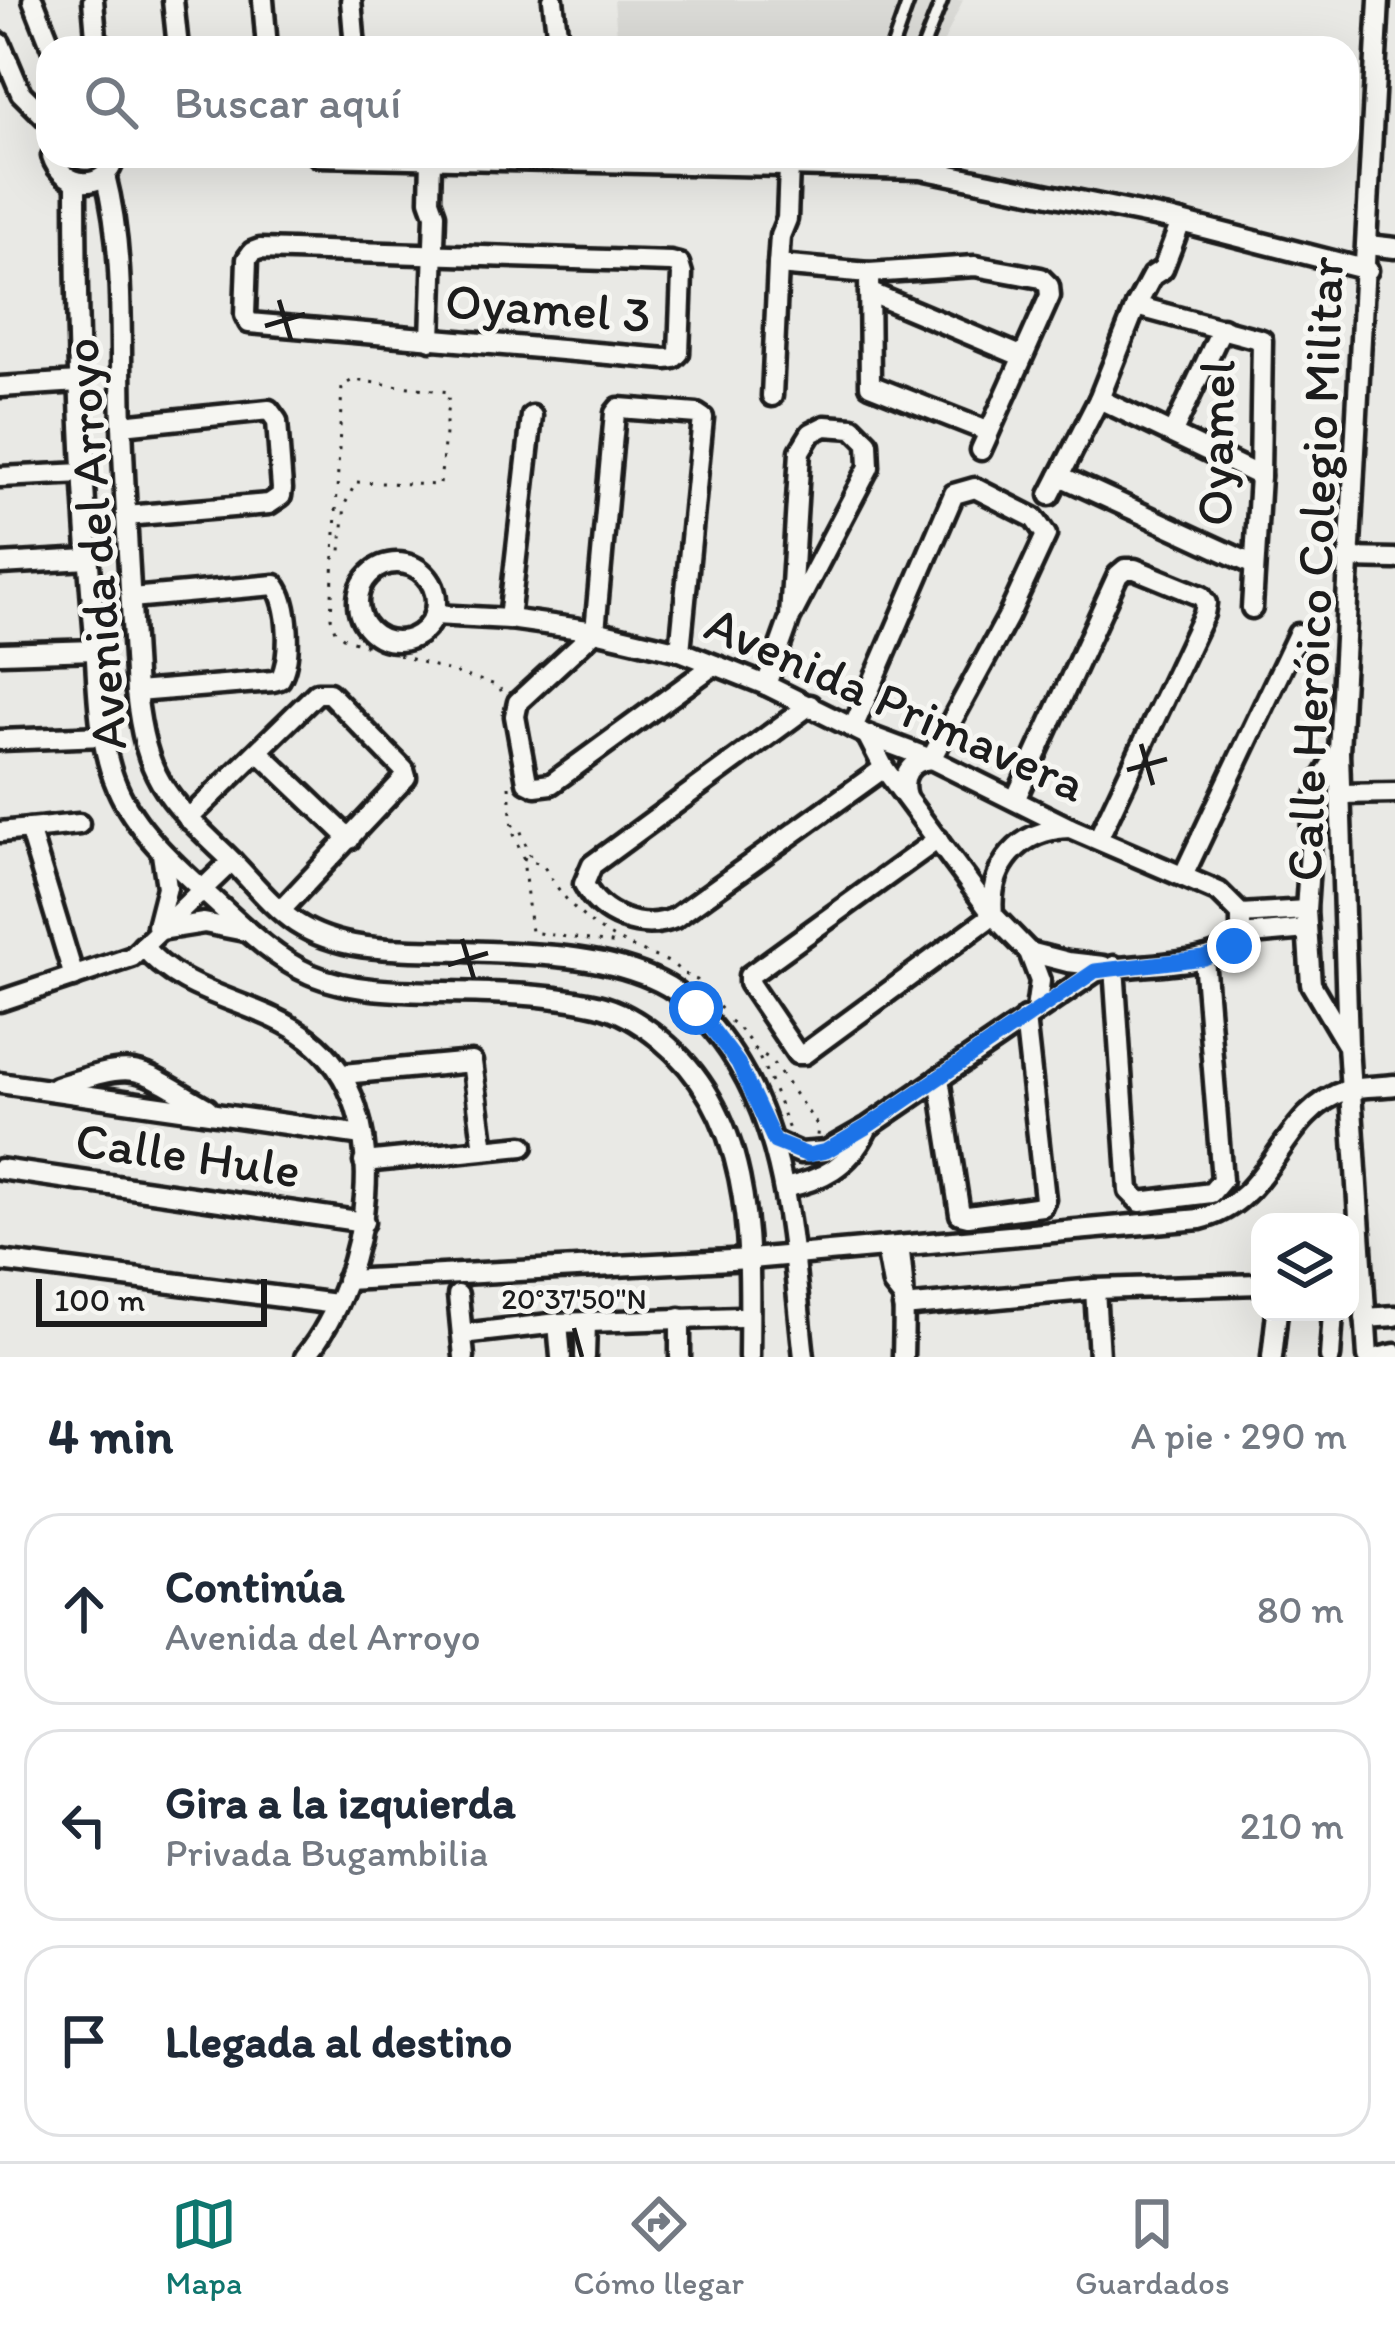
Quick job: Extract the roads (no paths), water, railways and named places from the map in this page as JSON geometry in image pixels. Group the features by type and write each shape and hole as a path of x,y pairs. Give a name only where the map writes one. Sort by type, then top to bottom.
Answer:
{"street":[{"path":"33,0 47,36"},
{"path":"93,0 96,36"},
{"path":"173,0 177,36"},
{"path":"263,0 266,36"},
{"path":"351,0 354,36"},
{"path":"554,0 558,36"},
{"name":"Calle Heróico Colegio Militar","path":"1353,1213 1339,752 1368,245 1385,96 1379,0"},
{"path":"0,43 21,93 36,108"},
{"path":"0,93 21,93"},
{"path":"59,168 76,183 92,183 109,168"},
{"path":"431,340 434,214 430,200 436,168"},
{"path":"772,396 780,236 775,219 783,168"},
{"path":"910,168 1175,220 1368,270"},
{"name":"Avenida del Arroyo","path":"105,176 118,247 136,692 145,754 162,787 280,910 316,933 364,947 580,960 659,982 696,1008 725,1044 785,1140 784,1188 804,1357"},
{"path":"76,183 88,559 104,736 117,788 159,848 250,933 297,968 334,982 377,988 511,994 600,1005 644,1025 682,1056 708,1094 734,1149 743,1188 750,1259 748,1357"},
{"name":"Oyamel","path":"1136,306 1258,336 1265,348 1254,565 1060,476 1100,399 1136,306 1152,276 1162,268 1175,220"},
{"path":"1368,245 1395,248"},
{"name":"Oyamel 3","path":"260,249 434,252 679,264 679,353 674,358 431,340 249,323 245,315 247,259 260,249"},
{"path":"778,265 869,282 1021,356"},
{"path":"975,266 1041,278 1049,286 1050,296 984,441 870,386 869,282 975,266"},
{"path":"1173,432 1222,328"},
{"path":"0,387 79,382"},
{"path":"1100,399 1260,476"},
{"path":"680,651 704,422 698,414 622,407 616,410 595,632 518,702 515,716 524,774 535,786 551,784 714,665"},
{"path":"122,424 269,410 277,421 282,489 276,502 269,504 126,516"},
{"path":"509,619 532,416"},
{"path":"766,685 790,618 869,467 868,443 860,432 846,426 817,428 800,451 790,618"},
{"path":"0,477 84,473"},
{"path":"1050,496 1060,476"},
{"path":"906,797 907,771 931,759 1008,617 1046,535 1034,518 976,488 954,494 860,731 884,768 993,915 1029,952 1040,981 1031,1014 1042,1206 960,1214 939,1078"},
{"path":"1347,558 1395,559"},
{"path":"0,564 88,559"},
{"path":"1252,608 1254,565"},
{"path":"384,566 412,566 433,587 434,616 423,632 406,641 378,636 360,614 362,585 384,566"},
{"path":"1015,800 1118,575 1135,568 1201,596 1206,603 1204,614 1098,839"},
{"path":"131,598 275,585 283,598 287,666 273,682 136,692"},
{"name":"Avenida Primavera","path":"434,616 509,619 680,651 931,759 1070,828 1226,896 1241,914"},
{"path":"1183,876 1298,634"},
{"path":"0,653 96,650"},
{"path":"188,818 317,693 329,693 406,777 280,910"},
{"path":"810,705 592,865 584,884 591,897 623,919 657,926 675,918 884,768"},
{"path":"0,740 104,736"},
{"path":"259,752 350,839"},
{"path":"1339,752 1313,808 1306,920 1314,994 1348,1045"},
{"path":"1340,794 1395,794"},
{"path":"0,832 80,824"},
{"path":"993,915 994,882 1010,853 1037,833 1070,828"},
{"path":"29,830 74,977"},
{"path":"938,838 748,976 794,1052 804,1054 993,915"},
{"path":"159,848 167,887 149,938 169,972 309,1038 343,1074 362,1136 364,1222 336,1304 304,1357"},
{"path":"0,1001 119,964 209,896 232,861"},
{"path":"1241,935 1241,914 1306,920"},
{"path":"785,1140 800,1153 817,1154 868,1126 1095,971 1204,958 1228,950 1241,935 1306,920"},
{"path":"149,938 204,923 250,933"},
{"path":"1029,952 1114,966"},
{"path":"1114,966 1129,1191 1140,1202 1211,1192 1222,1180 1204,958"},
{"path":"343,1074 472,1062 484,1149"},
{"path":"49,1090 128,1067 217,1114"},
{"path":"0,1083 362,1136"},
{"path":"346,1280 750,1259 1212,1216 1249,1194 1312,1111 1351,1089 1395,1085"},
{"path":"784,1188 813,1181 836,1168 855,1150 868,1126"},
{"path":"364,1162 523,1146"},
{"name":"Calle Hule","path":"0,1169 364,1222"},
{"path":"893,1246 905,1282 903,1357"},
{"path":"0,1261 336,1304"},
{"name":"Calle Heróico Colegio Militar","path":"1359,1270 1368,1357"},
{"path":"902,1301 1251,1284"},
{"path":"1095,1289 1099,1357"},
{"path":"458,1295 464,1357"},
{"path":"1365,1318 1395,1316"},
{"path":"462,1334 558,1323 740,1317"},
{"path":"680,1318 680,1357"},
{"path":"1272,1357 1276,1321"},
{"path":"1330,1357 1332,1321"},
{"path":"585,1357 586,1322"},
{"path":"558,1323 561,1357"},
{"path":"1381,1357 1395,1354"}],"lane":[{"path":"896,36 909,0"},
{"path":"927,36 942,0"}]}
